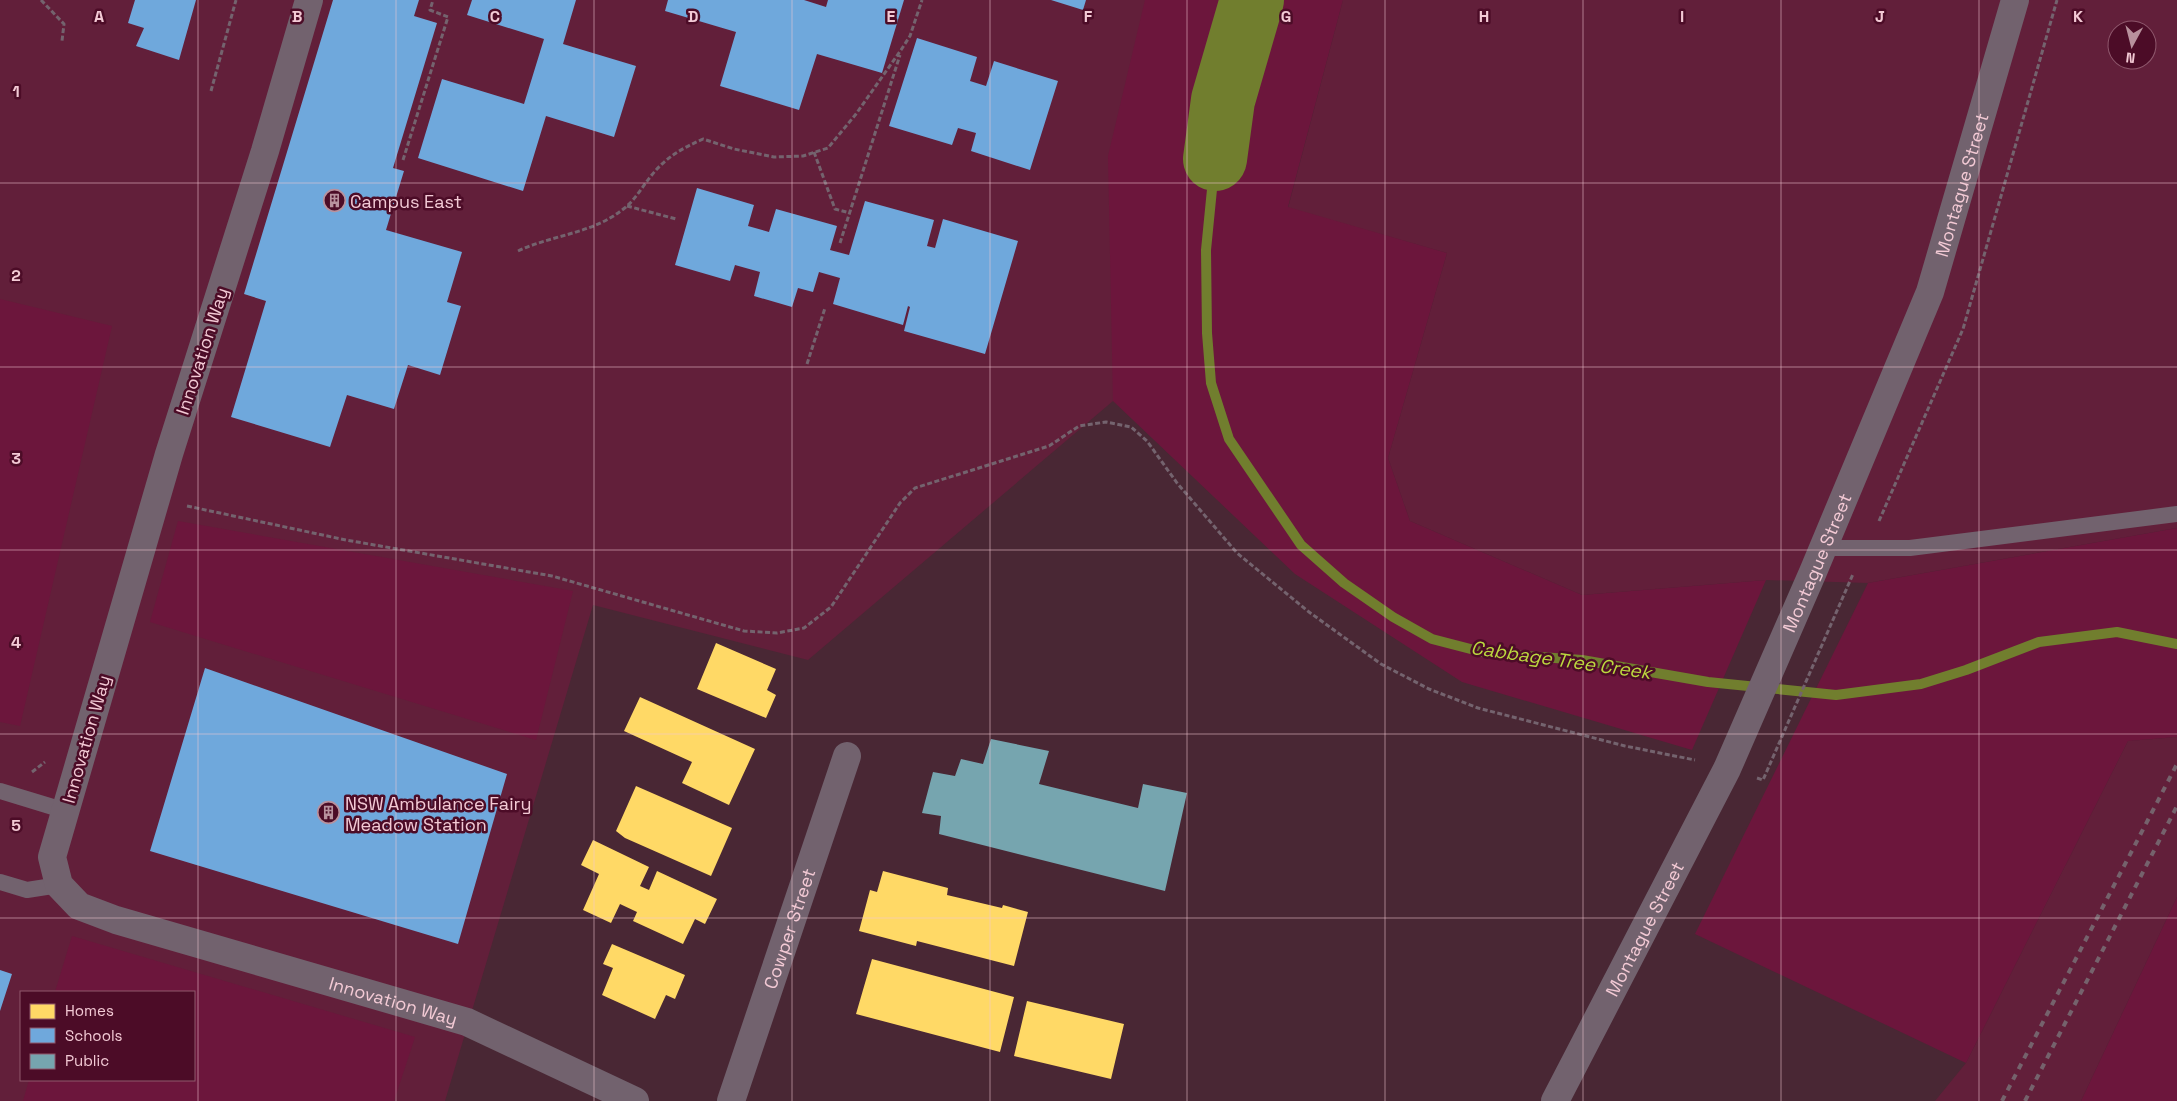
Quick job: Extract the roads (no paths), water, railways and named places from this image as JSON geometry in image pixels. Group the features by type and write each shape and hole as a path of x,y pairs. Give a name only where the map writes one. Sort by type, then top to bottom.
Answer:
{"street":[{"name":"Innovation Way","path":"309,0 265,151 169,454 52,857 58,885 80,906 116,920 466,1022 635,1101"},
{"name":"Montague Street","path":"1555,1101 1736,748 1813,572 1930,292 2015,0"},
{"name":"Cowper Street","path":"731,1101 847,756"}],"lane":[{"path":"1823,548 1910,548 2177,514"},
{"path":"0,791 66,811"},
{"path":"0,882 27,890 58,885"}],"waterway":[{"name":"Cabbage Tree Creek","path":"1215,159 1223,100 1252,0"},
{"name":"Cabbage Tree Creek","path":"1215,159 1206,250 1207,333 1211,383 1229,439 1301,545 1344,583 1393,617 1432,639 1486,653 1582,660 1708,682 1836,695 1921,684 1966,670 2039,642 2117,632 2177,644"}],"railway":[{"path":"2002,1101 2177,764"},
{"path":"2025,1101 2177,806"}],"place":[{"name":"Campus East","path":"334,201"},
{"name":"NSW Ambulance Fairy Meadow Station","path":"329,813"}]}
